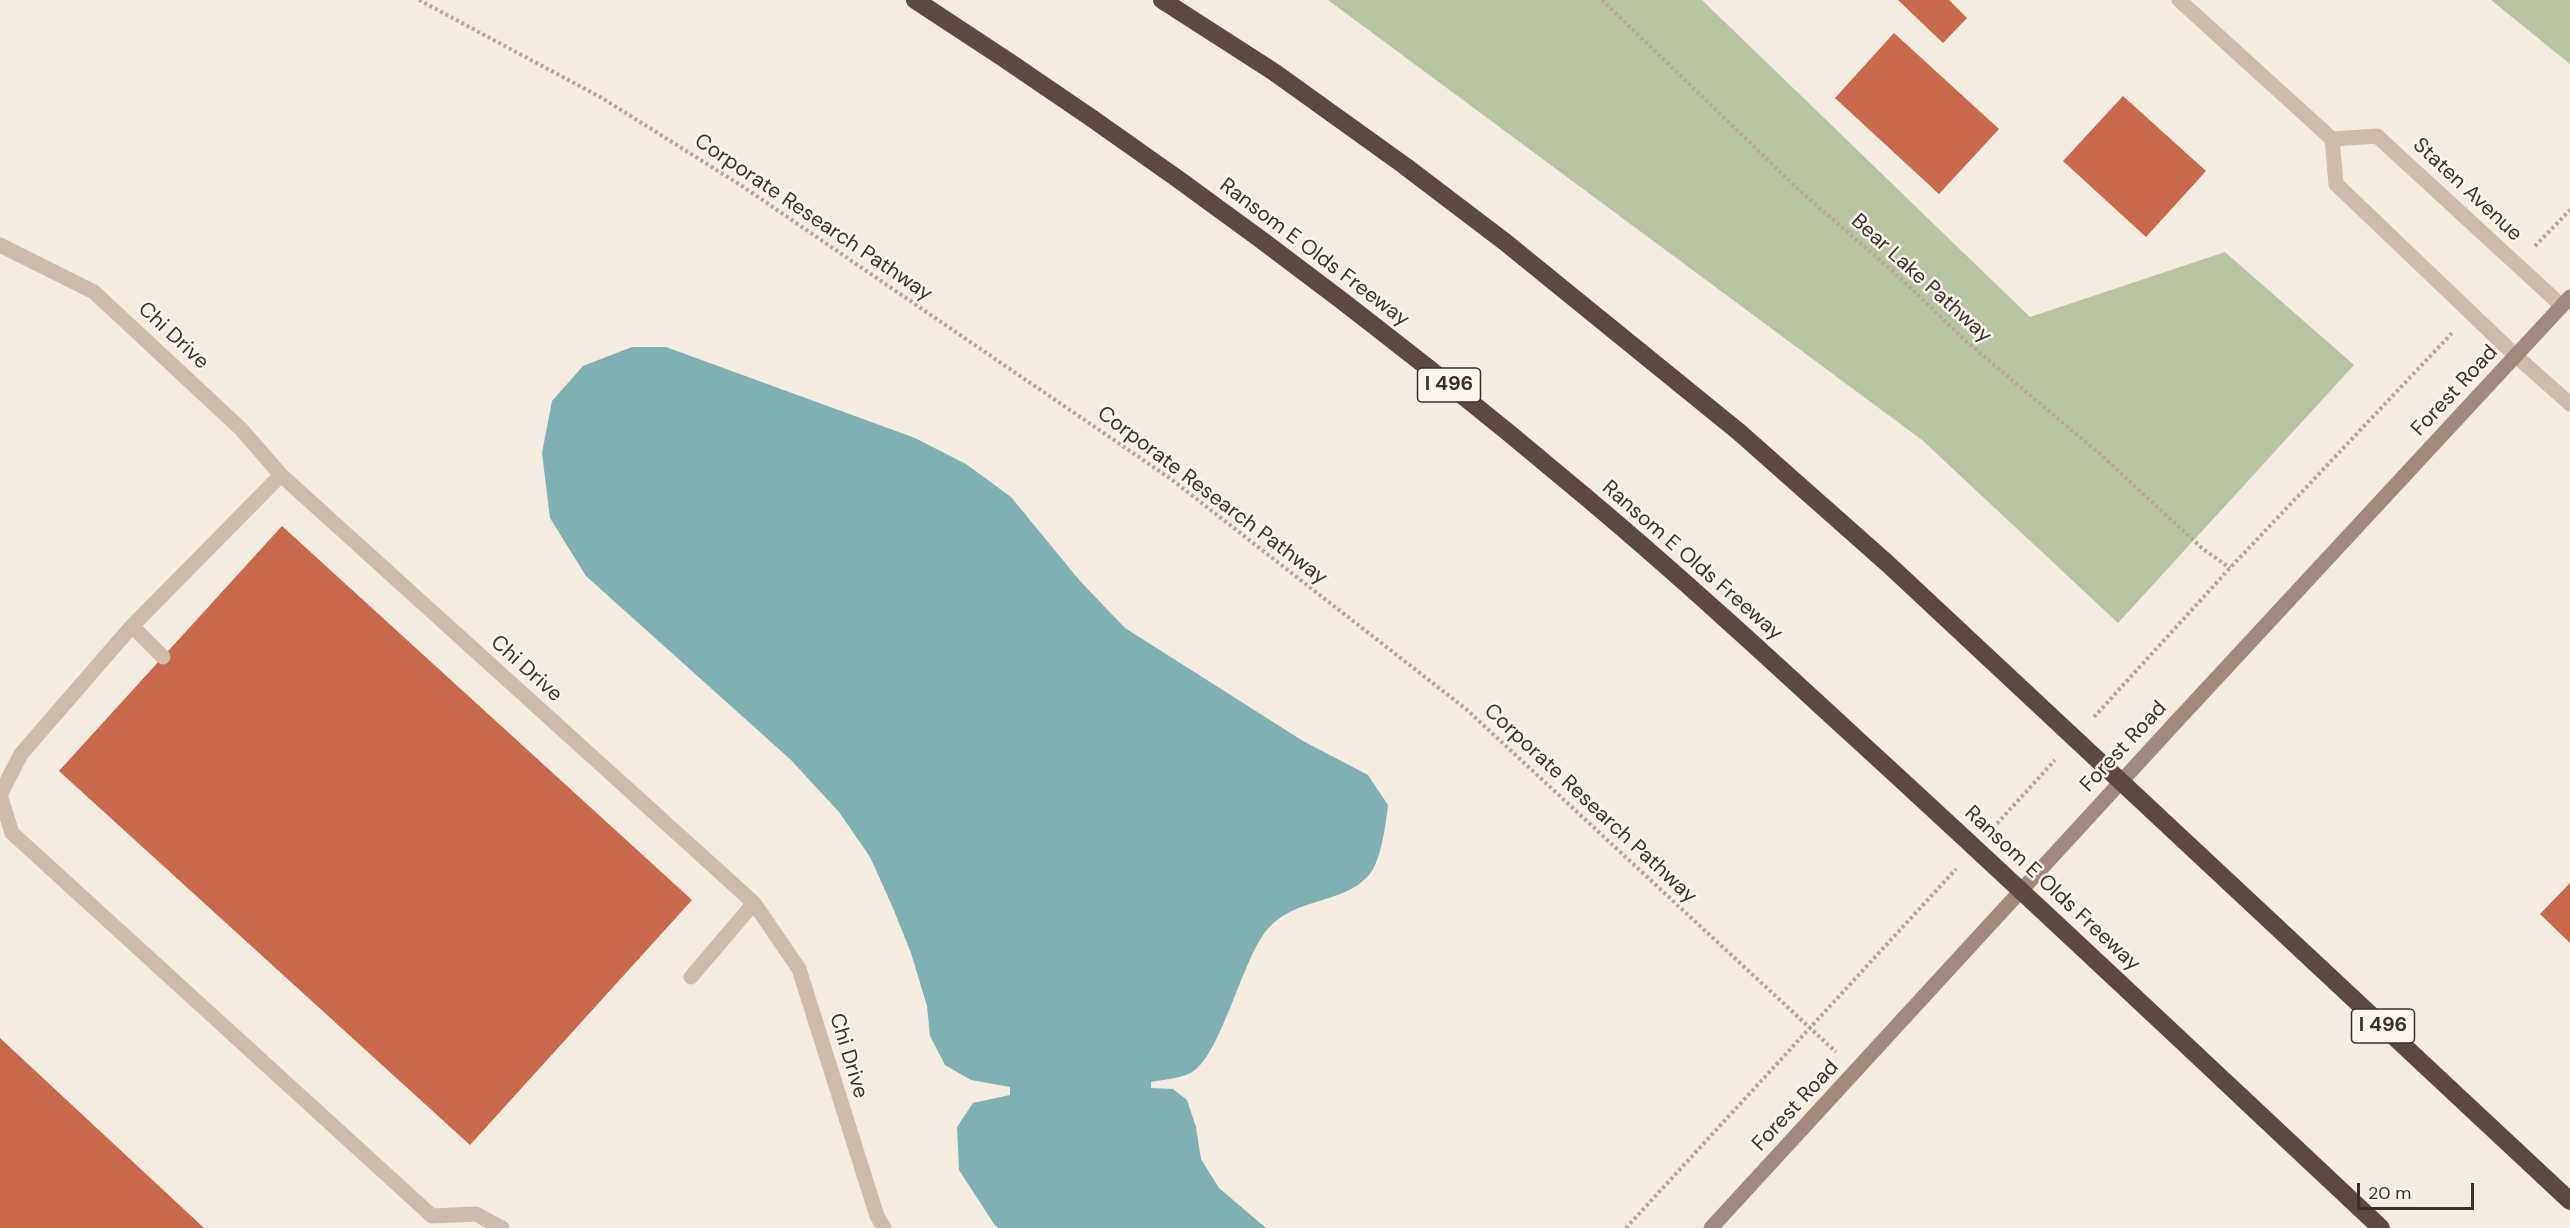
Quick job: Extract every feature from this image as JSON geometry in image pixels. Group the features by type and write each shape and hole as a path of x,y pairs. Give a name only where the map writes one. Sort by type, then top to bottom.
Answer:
{"highway":[{"name":"Ransom E Olds Freeway","path":"915,0 1031,75 1141,151 1445,382 1586,496 1702,597 1944,819 2381,1228"},
{"name":"I 496","path":"1162,0 1274,72 1505,242 1602,318 1748,439 2048,712 2570,1201"}],"street":[{"path":"2179,0 2331,139 2336,184 2516,356 2570,404"},
{"name":"Staten Avenue","path":"2331,139 2377,136 2517,265 2567,306"},
{"name":"Chi Drive","path":"0,245 94,292 241,429 281,475 754,903 799,969 876,1216 884,1228"},
{"name":"Forest Road","path":"1711,1228 2175,723 2516,356 2567,306"},
{"path":"281,475 132,626 21,754 0,795 12,833 432,1216 476,1214 502,1228"},
{"path":"132,626 163,657"},
{"path":"692,977 754,903"}],"path":[{"name":"Corporate Research Pathway","path":"419,0 602,98 742,186 1171,479 1466,710 1856,1071"},
{"name":"Bear Lake Pathway","path":"1602,0 1800,191 1896,274 1968,344 2100,454 2204,549 2230,568"},
{"path":"2517,265 2570,210"},
{"path":"2092,719 2230,568 2472,312"},
{"path":"1988,834 2060,754"},
{"path":"1626,1228 1964,860"}],"green space":[{"path":"1328,0 1702,0 2030,317 2225,252 2354,365 2118,623 1922,440"},
{"path":"2491,0 2570,0 2570,64"}],"water":[{"path":"632,347 666,347 915,438 966,464 1011,497 1080,581 1125,628 1303,741 1368,775 1388,805 1380,852 1369,875 1344,892 1288,913 1275,922 1263,935 1255,949 1214,1045 1204,1060 1190,1073 1151,1082 1151,1088 1173,1089 1187,1100 1196,1127 1201,1159 1219,1188 1266,1228 998,1228 994,1224 959,1170 957,1127 973,1103 1010,1095 1010,1087 971,1080 945,1065 930,1036 927,1006 911,953 870,857 839,812 791,760 586,576 550,518 542,453 552,401 583,366"}],"building":[{"path":"1898,0 1949,0 1967,18 1943,43"},
{"path":"1894,33 1999,129 1939,194 1835,98"},
{"path":"2123,96 2206,171 2146,237 2063,161"},
{"path":"282,526 692,900 470,1145 59,771"},
{"path":"2570,883 2570,943 2540,914"},
{"path":"0,1038 204,1228 0,1228"}]}
